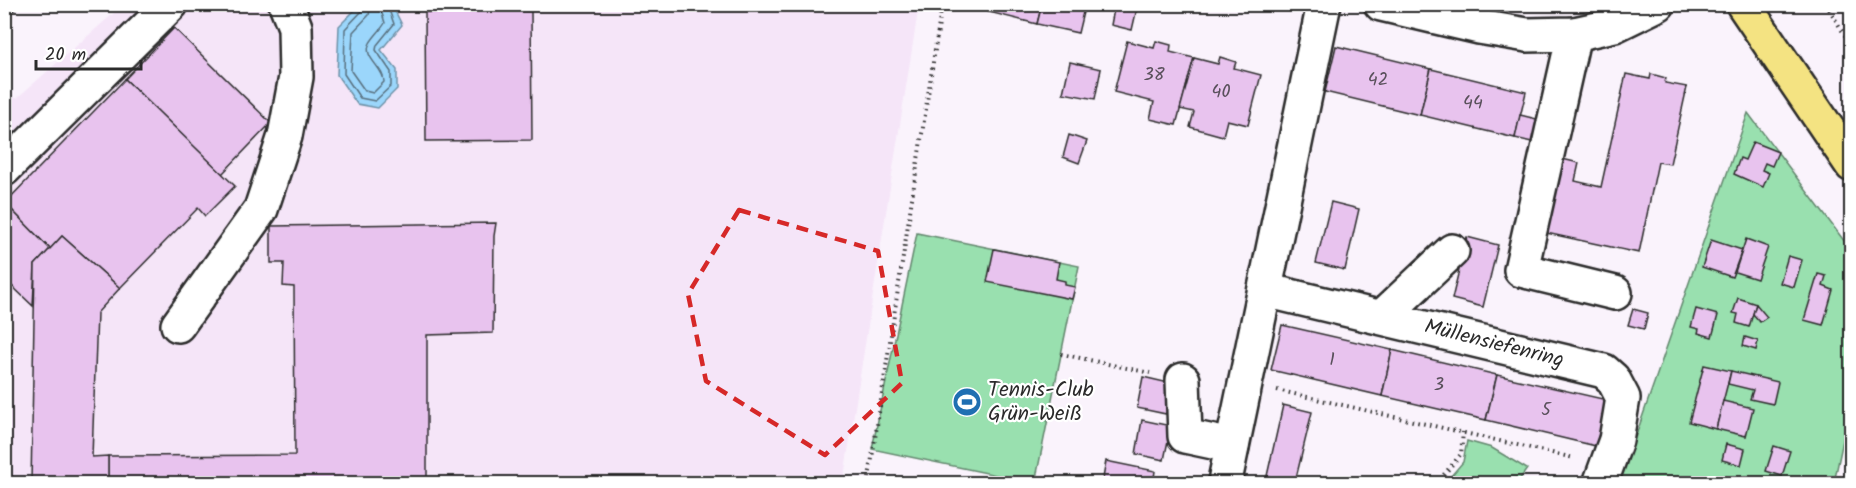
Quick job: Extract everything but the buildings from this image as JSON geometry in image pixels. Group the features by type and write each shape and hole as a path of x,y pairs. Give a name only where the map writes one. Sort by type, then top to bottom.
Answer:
{"main road":[{"path":"1743,4 1851,165"}],"street":[{"path":"4,170 171,4"},
{"path":"178,325 261,209 285,136 296,77 295,27 286,4"},
{"path":"1227,483 1226,476 1232,446 1324,4"},
{"path":"1387,5 1479,27 1527,35 1574,34 1615,25 1658,4"},
{"path":"1574,34 1521,270 1615,293"},
{"path":"1382,317 1452,251"},
{"name":"Müllensiefenring","path":"1265,290 1604,371 1613,379 1623,398 1616,440 1604,475"},
{"path":"1183,380 1185,436 1232,446"}],"path":[{"path":"868,483 942,4"},
{"path":"1826,4 1851,47"},
{"path":"1061,354 1183,380"},
{"path":"1245,382 1463,432 1604,475"},
{"path":"1436,483 1461,454 1463,432"}],"highlighted area":[{"path":"739,210 878,251 902,383 825,455 706,381 688,294"}],"shaded area":[{"path":"123,5 919,5 843,483 5,483 4,96 17,98"}],"green space":[{"path":"1748,113 1851,250 1851,402 1834,483 1619,484"},
{"name":"Tennis-Club Grün-Weiß","path":"917,233 1079,266 1035,483 872,449"},
{"path":"1467,441 1492,448 1527,469 1517,483 1445,483 1463,462"}],"water":[{"path":"360,5 392,5 402,25 381,50 397,70 397,89 378,108 357,104 337,75 339,26"}],"place":[{"name":"Tennis-Club Grün-Weiß","path":"967,402"}]}
